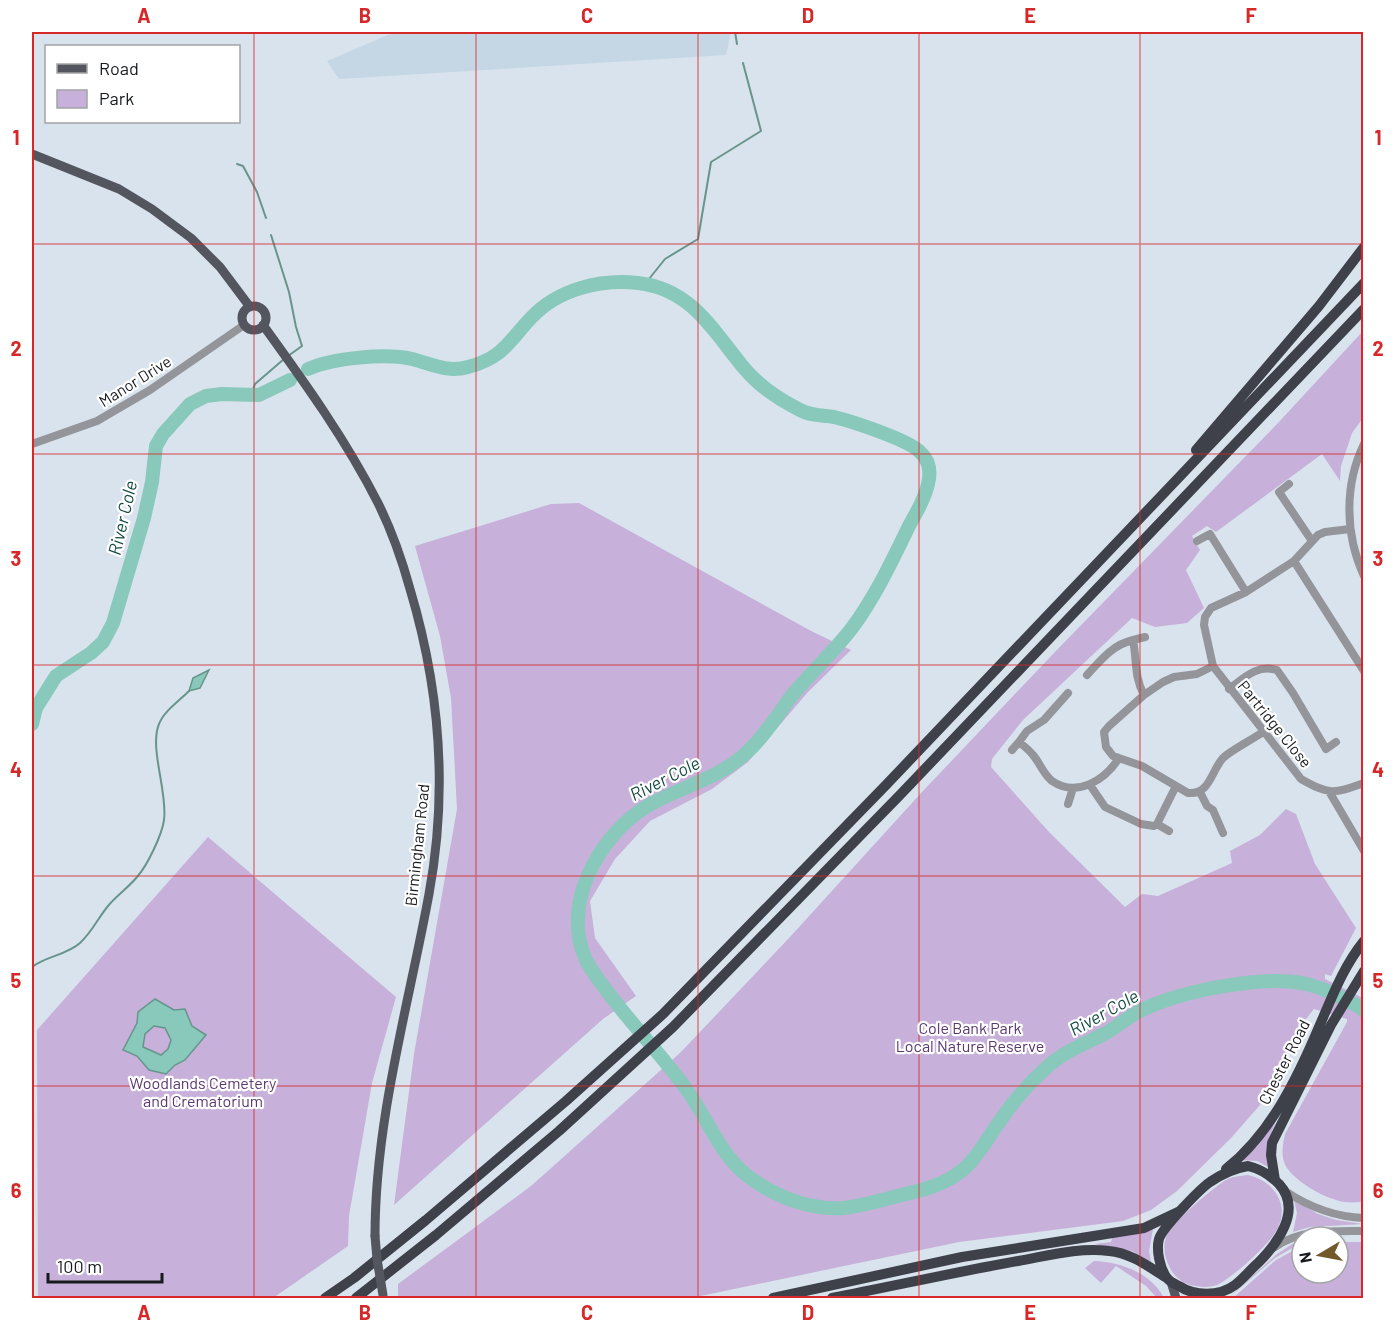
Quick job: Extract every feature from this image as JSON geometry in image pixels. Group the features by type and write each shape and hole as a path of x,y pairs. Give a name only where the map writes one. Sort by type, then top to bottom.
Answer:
{"highway":[{"path":"1167,489 1208,434 1319,306 1364,247"},
{"path":"325,1299 426,1220 663,1014 886,785 1364,283"},
{"path":"356,1299 436,1235 673,1027 899,796 1364,309"},
{"name":"Chester Road","path":"1275,1180 1271,1155 1272,1143 1326,1023 1338,983 1364,941"},
{"name":"Chester Road","path":"1209,1182 1247,1150 1276,1113 1326,1023 1364,971"},
{"path":"832,1299 978,1268 1067,1252 1092,1250 1111,1251 1128,1256 1185,1290 1212,1294 1233,1287 1270,1251 1284,1229 1287,1218 1289,1206 1286,1191 1265,1172 1248,1166 1232,1170 1209,1182 1180,1211 1159,1237 1159,1256 1169,1280"},
{"path":"773,1299 813,1288 962,1257 1144,1227 1158,1223 1180,1211"}],"main road":[{"path":"32,154 119,189 152,209 191,238 220,267 250,307"},
{"path":"255,306 262,309 266,316 263,325 254,330 244,325 243,314 250,307 255,306"},
{"name":"Birmingham Road","path":"263,325 352,454 379,505 396,545 419,618 436,705 439,747 439,812 429,892 381,1133 376,1189 376,1259 384,1297"},
{"path":"1169,1280 1176,1299"},
{"path":"1221,1299 1233,1287"}],"street":[{"name":"Manor Drive","path":"32,444 97,420 150,390 244,325"},
{"path":"1364,444 1354,470 1350,493 1350,529 1364,576"},
{"path":"1289,484 1279,492 1312,541"},
{"path":"1197,541 1210,534 1246,592 1294,561 1312,541 1325,532 1350,529"},
{"path":"1294,561 1364,671"},
{"name":"Partridge Close","path":"1246,592 1211,608 1205,617 1204,625 1213,666 1302,779 1330,793"},
{"path":"1087,675 1120,643 1145,637"},
{"path":"1133,640 1137,660 1136,677 1144,695"},
{"path":"1213,666 1197,674 1173,677 1144,695 1104,732 1104,742 1108,752 1142,766 1188,793 1200,792 1223,758 1263,732"},
{"path":"1229,689 1258,668 1277,670 1326,749 1336,742"},
{"path":"1012,750 1027,731 1044,720 1068,693"},
{"path":"1019,742 1033,754 1053,781 1073,788 1089,785 1111,771 1119,758"},
{"path":"1364,783 1330,793 1364,851"},
{"path":"1089,785 1105,807 1141,824 1154,826 1176,786"},
{"path":"1068,804 1073,788"},
{"path":"1200,792 1207,806 1213,810 1223,832"},
{"path":"1157,824 1169,831"},
{"path":"1286,1191 1297,1199 1328,1213 1364,1218"},
{"path":"1270,1251 1282,1242 1300,1236 1328,1231 1364,1231"}],"shaded area":[{"path":"395,32 731,32 726,55 339,79 327,61"},
{"path":"209,670 200,688 189,691 193,678"},
{"path":"155,999 174,1010 185,1009 192,1026 206,1035 185,1060 175,1065 166,1074 149,1070 137,1056 123,1050 137,1023 138,1012","holes":["154,1026 165,1028 171,1040 168,1049 161,1055 143,1047 145,1034"]}],"green space":[{"name":"Cole Bank Park Local Nature Reserve","path":"1363,331 1363,418 1352,433 1341,466 1340,481 1322,454 1216,532 1207,526 1192,536 1200,550 1186,570 1204,608 1187,623 1155,627 1132,618 1023,720 992,759 991,767 1049,832 1125,907 1142,894 1158,896 1232,863 1230,851 1260,835 1286,809 1296,814 1315,864 1356,928 1331,976 1325,974 1325,979 1363,998 1363,1202 1345,1202 1319,1193 1294,1176 1284,1162 1282,1151 1285,1134 1347,1022 1347,1019 1314,1009 1302,1024 1260,1105 1232,1137 1177,1191 1151,1210 1123,1221 959,1242 691,1298 398,1298 398,1284 531,1186 681,1052 922,792 1278,423"},
{"path":"579,503 813,632 851,650 808,692 748,762 712,789 650,821 615,859 590,901 595,938 636,996 603,1019 394,1205 414,1054 457,809 451,698 440,636 415,546 551,504"},
{"name":"Woodlands Cemetery and Crematorium","path":"208,837 396,997 372,1083 349,1216 348,1246 273,1298 38,1298 37,1030"},
{"path":"1294,1087 1271,1135 1267,1156 1268,1167 1257,1161 1239,1160"},
{"path":"1248,1175 1266,1183 1278,1196 1282,1214 1275,1233 1248,1262 1217,1285 1200,1287 1184,1282 1174,1274 1166,1259 1164,1246 1168,1233 1186,1213 1220,1184 1231,1178"},
{"path":"1294,1200 1318,1214 1336,1220 1363,1224 1294,1225 1297,1213"},
{"path":"1153,1229 1149,1251 1151,1262 1132,1251 1094,1244 1111,1242 1112,1238"},
{"path":"1350,1242 1363,1242 1363,1298 1233,1298 1276,1260 1290,1252 1290,1285 1350,1285"},
{"path":"1290,1246 1290,1249 1275,1258 1228,1298 1277,1254"},
{"path":"1094,1261 1134,1270 1151,1282 1164,1298 1157,1298 1146,1286 1116,1266 1101,1283 1085,1268"}],"waterway":[{"path":"735,32 737,44"},
{"path":"645,284 665,259 698,239 711,162 761,131 743,63"},
{"path":"237,164 243,166 257,192 266,218"},
{"path":"271,235 289,292 302,346 288,356"},
{"name":"River Cole","path":"308,369 345,359 388,356 453,369 468,367 498,354 542,308 567,293 580,288 609,283 638,283 657,287 687,303 711,326 750,374 785,402 808,413 842,419 892,437 914,447 926,459 929,475 923,500 876,591 852,628 797,689 764,734 746,753 717,773 653,803 625,823 600,853 583,889 578,921 579,938 586,960 602,985 687,1090 725,1152 744,1173 756,1182 798,1202 832,1208 866,1204 935,1186 958,1174 970,1163 1015,1100 1053,1062 1067,1052 1106,1033 1141,1010 1181,996 1225,986 1289,981 1327,991 1364,1011"},
{"path":"251,395 255,384 284,359"},
{"name":"River Cole","path":"32,724 36,708 56,676 91,653 103,642 113,623 144,518 152,482 156,446 163,434 190,404 206,396 259,395 290,380"},
{"path":"32,967 80,943 108,906 137,877 149,858 160,834 165,809 156,745 159,724 172,706 189,691"}]}
